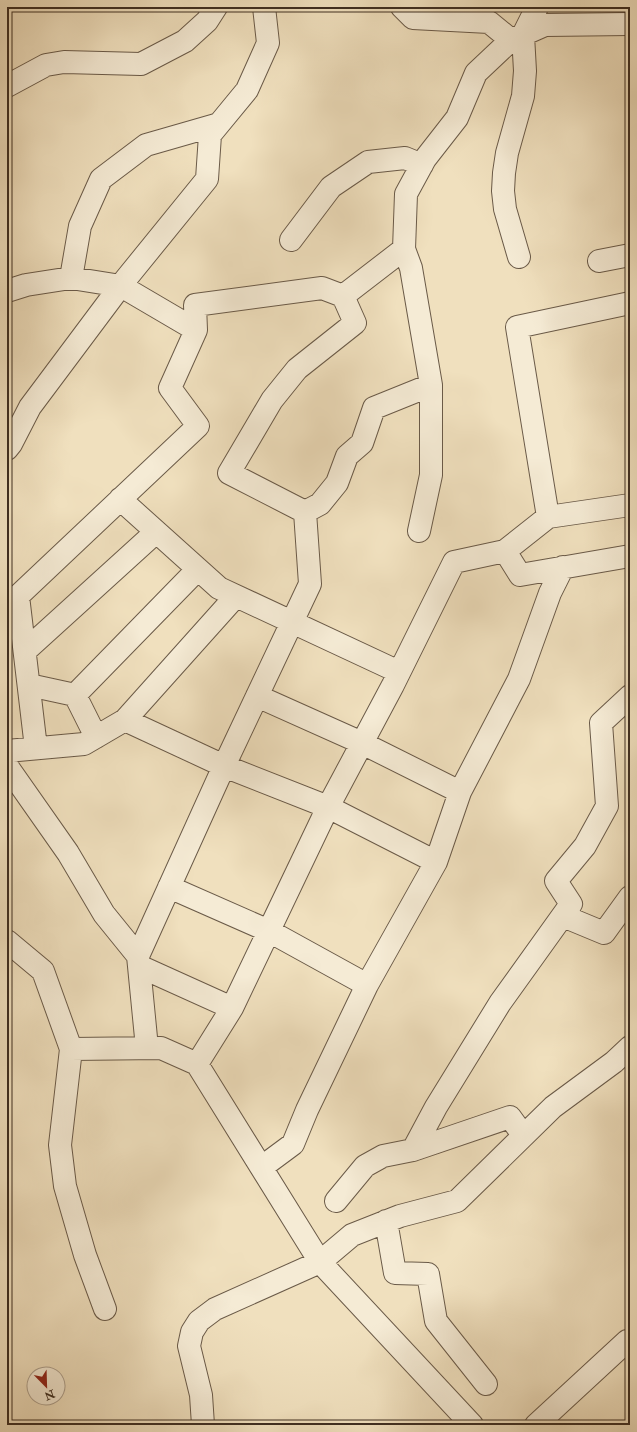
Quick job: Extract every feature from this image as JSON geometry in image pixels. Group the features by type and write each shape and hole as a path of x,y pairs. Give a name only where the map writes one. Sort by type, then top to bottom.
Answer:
{"street":[{"path":"7,86 46,65 58,63 141,64 185,41 207,21 216,7"},
{"path":"7,449 30,407 121,286 207,179 210,135 247,90 268,43 264,7"},
{"path":"402,7 413,18 489,22 517,37 525,71 523,96 507,153 503,191 505,209 519,257"},
{"path":"419,531 431,475 430,385 411,268 404,249 406,194 422,165 456,118 476,73 517,37 537,7"},
{"path":"517,37 545,25 630,24"},
{"path":"71,278 80,226 101,179 146,145 219,124"},
{"path":"292,240 331,187 368,162 405,158 422,165"},
{"path":"343,296 404,249"},
{"path":"599,261 630,255"},
{"path":"7,291 26,285 71,278 121,286 196,330"},
{"path":"36,748 18,596 198,426 170,388 196,330 195,305 322,288 343,296 355,324 297,369 272,400 229,473 305,512"},
{"path":"548,517 516,327 630,303"},
{"path":"305,512 320,504 337,482 347,456 362,443 374,408 430,385"},
{"path":"120,499 219,588 399,672"},
{"path":"197,1064 232,1008 328,807 399,672 454,562 505,550 548,517 630,505"},
{"path":"147,1048 139,961 169,887 310,584 305,512"},
{"path":"25,651 156,532"},
{"path":"505,550 520,574 628,559"},
{"path":"262,1167 293,1144 307,1110 367,984 436,862 460,792 519,679 550,593 563,567"},
{"path":"75,696 198,569"},
{"path":"7,751 84,744 126,720 236,596"},
{"path":"29,685 75,696 96,737"},
{"path":"257,696 362,742 460,792"},
{"path":"413,1150 436,1107 500,1003 572,904 556,881 585,846 607,806 601,723 630,696"},
{"path":"126,720 224,766 328,807 436,862"},
{"path":"7,766 68,852 104,914 139,961 232,1008"},
{"path":"169,887 269,931 367,984"},
{"path":"563,916 604,933 630,897"},
{"path":"7,941 43,971 71,1049 60,1145 65,1186 85,1255 105,1309"},
{"path":"203,1425 201,1395 189,1346 192,1332 199,1321 215,1309 320,1262 352,1235 400,1216 457,1201 553,1107 614,1062 630,1047"},
{"path":"71,1049 161,1048 197,1064 320,1262 472,1425"},
{"path":"336,1201 365,1166 383,1156 413,1150 510,1116 523,1135"},
{"path":"386,1221 395,1273 428,1274 436,1321 486,1384"},
{"path":"536,1425 627,1341 630,1345"}]}
